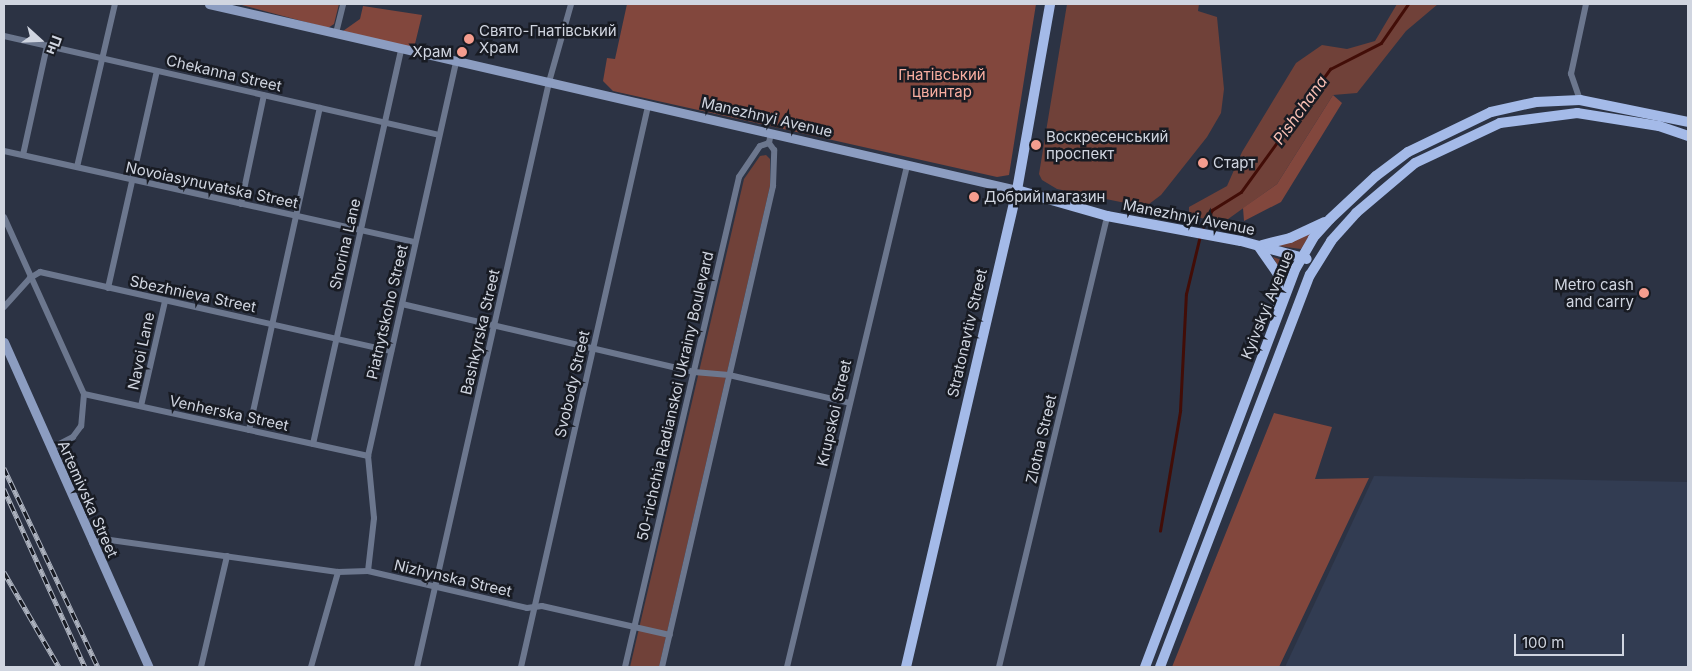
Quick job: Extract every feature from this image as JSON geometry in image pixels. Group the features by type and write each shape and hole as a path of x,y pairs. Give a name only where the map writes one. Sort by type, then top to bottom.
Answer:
{"main road":[{"name":"Stratonavtiv Street","path":"906,667 1016,190 1050,4"},
{"name":"Kyivskyi Avenue","path":"1145,667 1279,310 1312,238 1376,176 1408,152 1491,112 1536,102 1580,100 1688,122"},
{"name":"Kyivskyi Avenue","path":"1160,667 1316,263 1344,227 1386,187 1415,163 1456,141 1500,123 1540,116 1577,113 1659,126 1688,136"},
{"path":"1376,176 1386,187"},
{"name":"Manezhnyi Avenue","path":"1016,190 1107,216 1258,246 1302,257 1316,263"},
{"path":"1279,310 1278,274 1258,246 1290,238 1330,220"}],"street":[{"path":"77,168 115,4"},
{"name":"Manezhnyi Avenue","path":"209,4 229,6 401,49 1016,190"},
{"path":"336,33 343,4"},
{"name":"Bashkyrska Street","path":"417,667 549,82 572,4"},
{"path":"1580,100 1571,74 1586,4"},
{"name":"Chekanna Street","path":"4,36 439,134"},
{"path":"23,155 47,46"},
{"name":"Shorina Lane","path":"313,444 401,49"},
{"name":"Piatnytskoho Street","path":"368,571 374,518 368,456 456,61"},
{"path":"108,288 157,71"},
{"path":"241,204 264,95"},
{"name":"Svobody Street","path":"521,667 648,106"},
{"path":"249,430 320,108"},
{"path":"662,667 772,186 774,150 769,143 771,133"},
{"name":"50-richchia Radianskoi Ukrainy Boulevard","path":"625,667 739,177 760,146 769,143"},
{"name":"Novoiasynuvatska Street","path":"4,151 415,242"},
{"name":"Krupskoi Street","path":"787,667 907,166"},
{"name":"Zlotna Street","path":"999,667 1107,216"},
{"path":"4,217 84,394"},
{"name":"Sbezhnieva Street","path":"30,278 40,272 391,351"},
{"path":"4,307 30,278"},
{"name":"Navoi Lane","path":"141,406 165,301"},
{"path":"402,304 694,372 729,375 850,403"},
{"name":"Artemivska Street","path":"4,342 148,667"},
{"name":"Venherska Street","path":"84,394 368,456"},
{"name":"Artemivska Street","path":"51,448 73,437 81,426 84,394"},
{"name":"Nizhynska Street","path":"92,543 103,539 338,572 368,571 534,608 542,606 670,635"},
{"path":"200,667 227,556"},
{"path":"311,667 338,572"}],"shaded area":[{"path":"1067,4 1199,4 1198,11 1217,17 1224,89 1221,113 1207,137 1161,195 1145,207 1057,189 1042,180 1039,174"},
{"path":"1397,4 1438,4 1406,31 1357,93 1333,95 1277,184 1224,222 1189,216 1189,207 1227,186 1242,152 1296,63 1322,45 1347,49 1375,41"},
{"path":"766,155 770,159 770,186 659,667 630,667 744,179 760,156"},
{"path":"1311,233 1301,249 1278,246"},
{"path":"1273,257 1291,263 1284,280 1278,266"},
{"path":"1374,476 1688,482 1688,667 1285,667"}],"green space":[{"path":"238,4 339,4 334,24 328,28"},
{"name":"Гнатівський цвинтар","path":"627,4 1036,4 1009,175 997,177 613,91 603,81 607,58 615,59"},
{"path":"363,6 422,15 414,48 343,31 360,19"},
{"path":"1333,95 1342,103 1281,202 1244,221 1243,208 1277,184"},
{"path":"1274,413 1332,427 1315,479 1369,478 1279,667 1172,667"}],"waterway":[{"name":"Pishchana","path":"1203,227 1212,210 1241,192 1330,69 1381,43 1408,4"},
{"name":"Pishchana","path":"1160,531 1180,411 1186,294 1199,240"}],"railway":[{"path":"4,468 98,667"},
{"path":"4,489 85,667"},
{"path":"4,572 59,667"}],"place":[{"name":"Свято-Гнатівський Храм","path":"469,39"},
{"name":"Храм","path":"462,52"},
{"name":"Воскресенський проспект","path":"1036,145"},
{"name":"Старт","path":"1203,163"},
{"name":"Добрий магазин","path":"974,197"},
{"name":"Metro cash and carry","path":"1644,293"}]}
